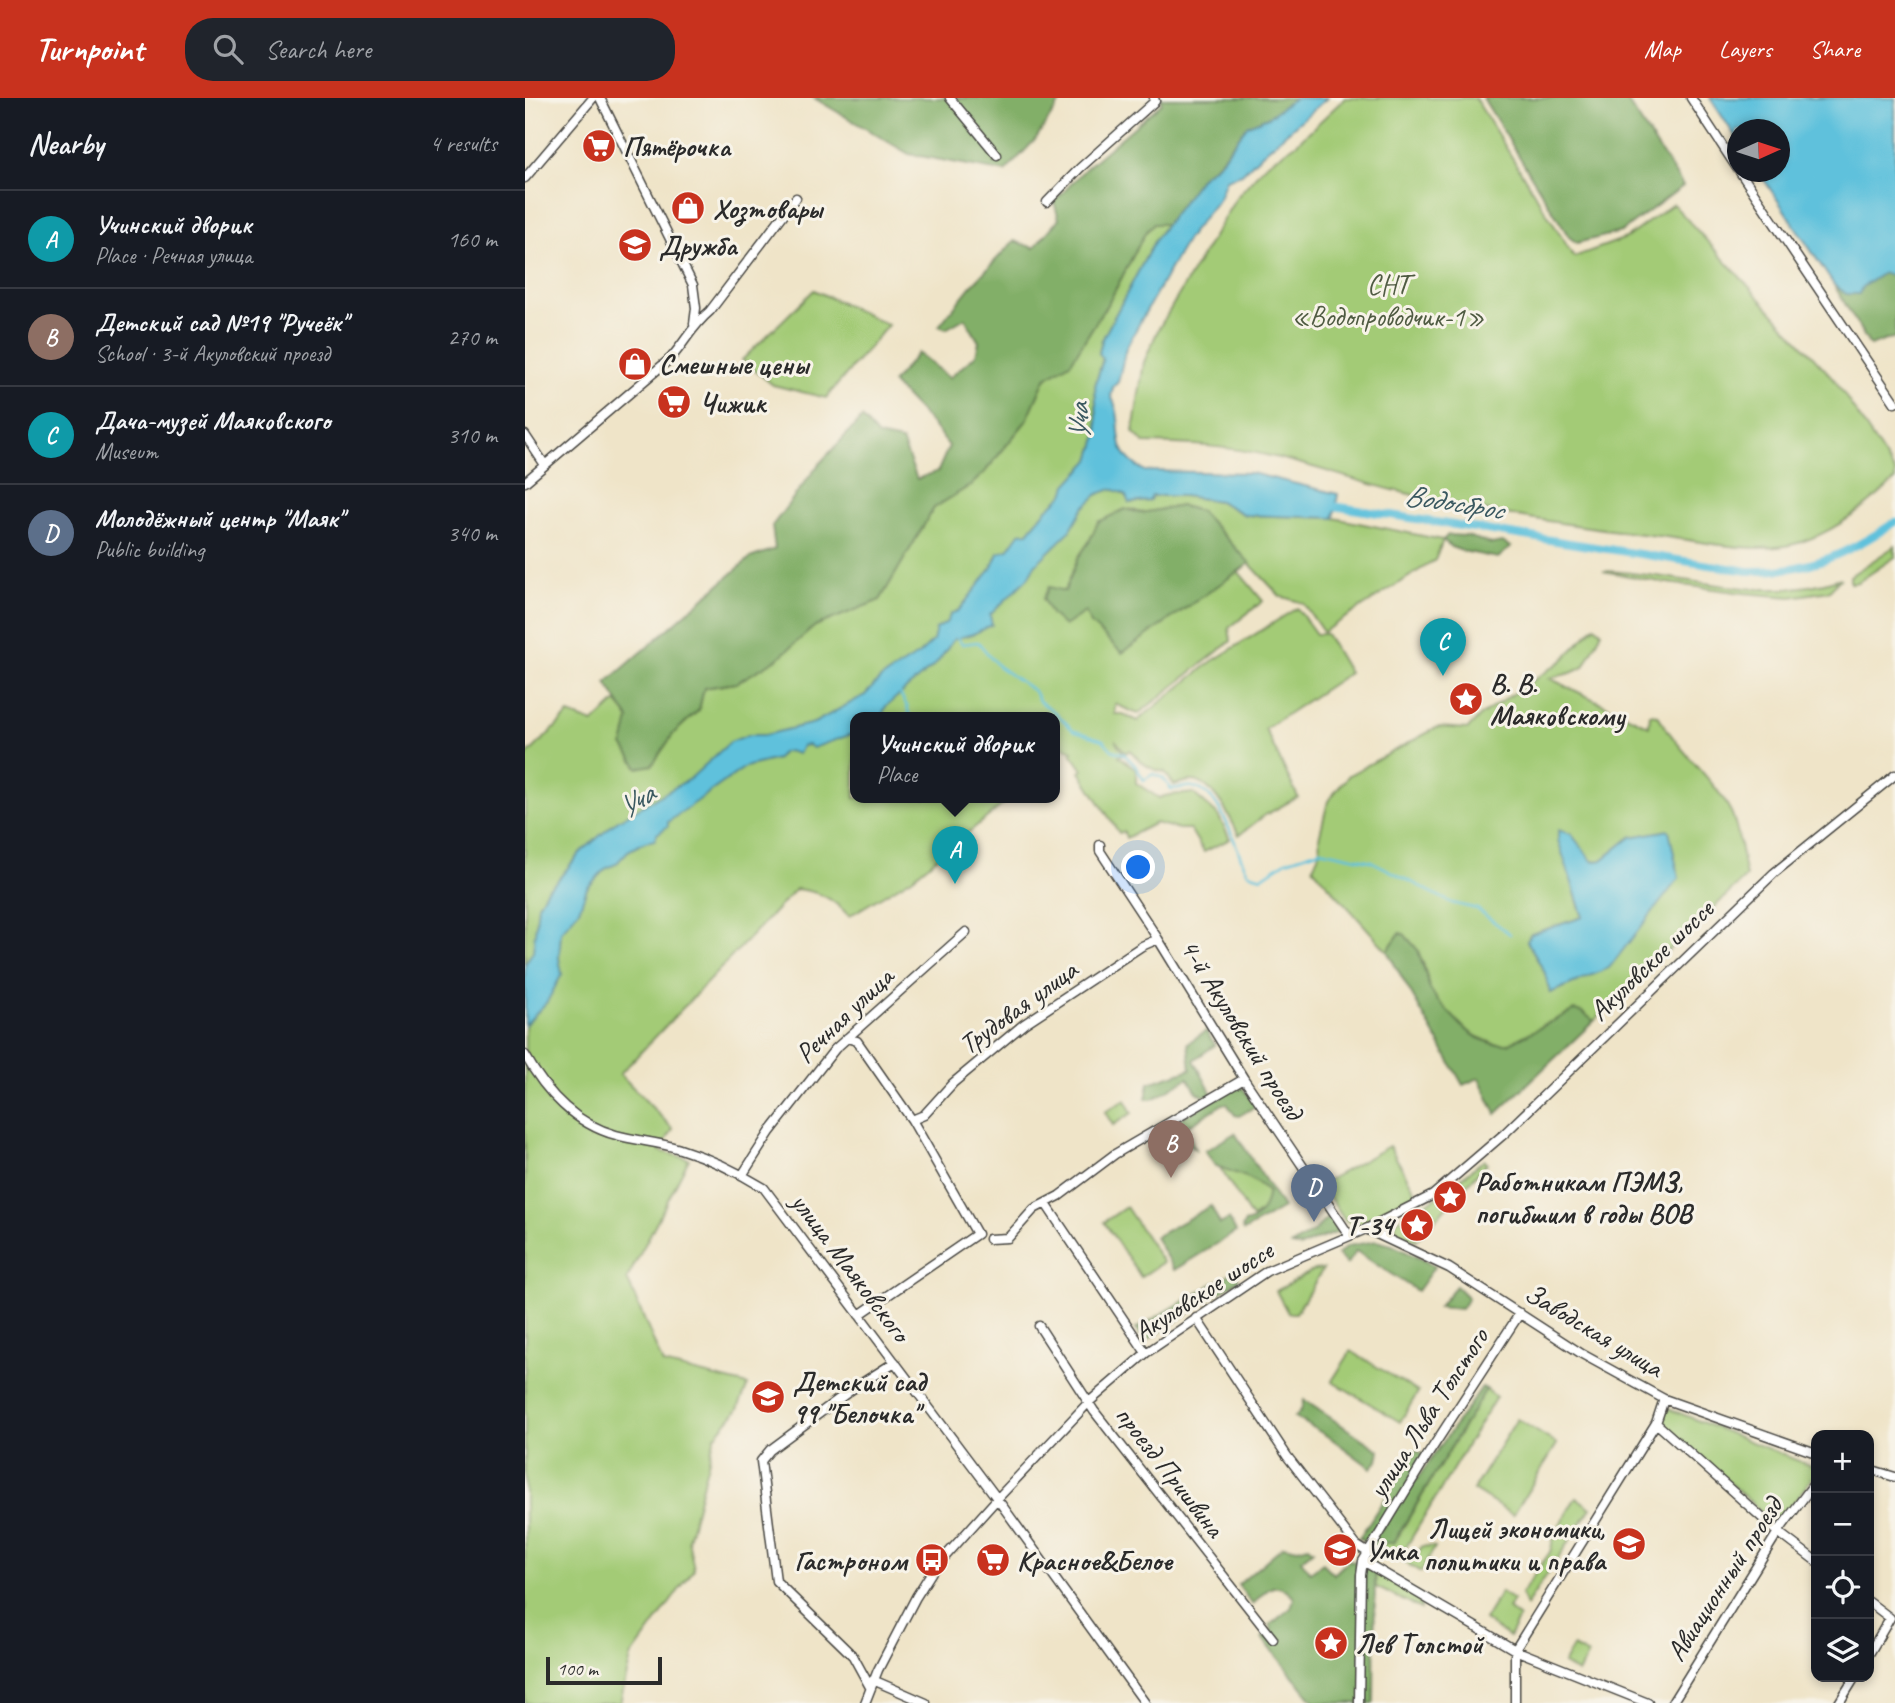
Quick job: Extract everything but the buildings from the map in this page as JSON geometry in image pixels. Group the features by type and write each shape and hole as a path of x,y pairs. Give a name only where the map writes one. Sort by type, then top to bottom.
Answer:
{"street":[{"path":"525,178 593,98"},
{"path":"525,482 671,358 683,345 694,324 696,308 693,285 600,98"},
{"path":"950,98 997,155"},
{"path":"1047,202 1080,168 1155,102 1154,98"},
{"path":"1691,98 1727,152"},
{"path":"1747,182 1895,403"},
{"path":"694,324 710,311 796,198"},
{"path":"525,435 545,465"},
{"name":"Акуловское шоссе","path":"865,1703 916,1597 933,1570 1089,1402 1146,1353 1267,1271 1366,1229 1433,1195 1504,1133 1774,873 1895,775"},
{"name":"4-й Акуловский проезд","path":"1100,845 1100,851 1244,1079 1349,1235"},
{"name":"Речная улица","path":"743,1174 770,1132 835,1049 965,932"},
{"name":"Трудовая улица","path":"912,1120 924,1115 953,1083 1024,1024 1142,946 1158,939"},
{"path":"847,1038 857,1041 905,1114 912,1120 977,1234 859,1315"},
{"name":"улица Маяковского","path":"525,1055 557,1102 586,1121 613,1135 679,1148 743,1174 764,1188 997,1499 1145,1703"},
{"path":"989,1239 1008,1238 1034,1209 1046,1204 1115,1154 1244,1079"},
{"path":"1046,1204 1146,1353"},
{"name":"Заводская улица","path":"1366,1229 1449,1268 1582,1354 1664,1399 1656,1423 1811,1558"},
{"name":"улица Льва Толстого","path":"1359,1703 1361,1575 1365,1556 1520,1313"},
{"path":"1196,1318 1286,1456 1365,1556 1515,1650 1648,1703"},
{"name":"проезд Пришвина","path":"1039,1326 1089,1402 1273,1639"},
{"path":"895,1363 832,1404 770,1450 761,1461 776,1581 853,1656 872,1684 926,1703"},
{"path":"1664,1399 1811,1451"},
{"path":"1515,1703 1515,1650 1656,1423"},
{"path":"1874,1471 1895,1477"},
{"name":"Авиационный проезд","path":"1672,1703 1778,1532 1811,1488"},
{"path":"1874,1606 1890,1618 1874,1645"},
{"path":"1839,1703 1852,1682"}],"green space":[{"path":"814,98 1063,98 1035,140 1005,172 909,154"},
{"path":"1160,98 1295,98 1268,117 1248,125 1217,164 1202,176 1166,224 1153,224 1145,233 1111,298 1071,362 1045,379 1027,420 984,473 971,485 934,508 880,600 815,626 777,659 736,683 704,688 699,710 674,733 652,765 638,768 623,745 629,719 606,683 750,558 775,549 772,526 819,464 862,418 878,436 902,441 917,479 938,471 949,446 892,383 918,353 949,378 976,355 979,342 965,318 946,329 939,326 970,287 1014,241 1034,248 1059,219 1054,202 1086,168 1162,103"},
{"name":"СНТ «Водопроводчик-1»","path":"1345,98 1475,98 1574,257 1626,238 1673,204 1834,379 1895,472 1895,480 1862,508 1825,532 1798,543 1749,548 1495,512 1393,490 1286,460 1239,450 1144,443 1133,432 1144,362 1158,330 1236,198 1265,165 1296,144"},
{"path":"1483,98 1625,98 1683,186 1621,232 1577,243 1569,237"},
{"path":"1153,224 1166,224 1102,340 1099,353 1103,358 1095,386 1098,435 1090,460 1099,493 1112,488 1125,494 1130,503 1149,501 1152,496 1183,496 1219,501 1245,515 1334,518 1443,540 1435,560 1323,632 1303,603 1280,596 1200,511 1181,506 1141,513 1131,509 1098,522 1078,558 1065,591 1122,653 1238,571 1263,601 1229,628 1231,641 1138,714 1115,704 1115,714 1123,714 1137,721 1211,662 1297,608 1316,634 1326,634 1349,673 1265,729 1298,797 1265,815 1239,835 1220,802 1207,787 1192,781 1174,785 1165,772 1145,765 1130,750 1126,753 1115,740 1124,754 1119,756 1136,769 1136,783 1159,798 1193,793 1218,815 1230,839 1204,852 1190,829 1155,823 1126,838 1124,832 1119,833 1080,772 1083,770 1071,753 1073,751 1060,745 1060,712 850,712 850,803 1005,803 912,878 849,916 825,897 796,889 620,1074 673,1129 660,1151 689,1159 627,1279 663,1364 748,1385 738,1409 715,1436 688,1540 694,1569 631,1657 620,1703 525,1703 525,757 569,714 593,723 616,702 630,719 652,765 674,733 699,710 704,688 736,683 777,659 815,626 880,600 934,508 971,485 984,473 1027,420 1044,379 1071,361 1111,298 1145,233"},
{"path":"1883,273 1895,276 1895,339 1870,346 1834,285 1847,294"},
{"path":"814,290 888,325 826,398 773,385 742,360"},
{"path":"1181,506 1200,511 1250,563 1122,653 1091,624 1085,612 1064,626 1051,614 1043,599 1049,587 1065,591 1078,558 1098,522 1125,509 1141,513"},
{"path":"1448,535 1467,536 1492,544 1502,542 1511,547 1498,558 1451,547 1443,540"},
{"path":"1895,546 1895,557 1858,582 1850,583 1850,576"},
{"path":"1603,571 1752,589 1811,586 1841,578 1829,591 1791,597 1660,582"},
{"path":"1595,626 1602,632 1584,667 1549,678 1649,726 1650,714 1658,715 1731,812 1746,877 1594,1021 1582,1012 1544,1024 1520,1040 1508,1044 1494,1044 1465,1029 1437,1000 1430,989 1423,962 1400,933 1387,951 1313,868 1320,850 1319,838 1328,801 1349,775 1438,727 1468,729 1480,716 1562,661","holes":["1571,834 1592,862 1602,860 1631,837 1628,943 1609,967 1550,993 1545,973 1527,941 1531,934 1583,917 1572,876"]},
{"path":"1400,933 1418,950 1430,989 1437,1000 1465,1029 1478,1038 1494,1044 1508,1044 1574,1010 1582,1012 1594,1021 1496,1114 1479,1078 1463,1085 1387,951"},
{"path":"1206,1031 1215,1045 1194,1060 1212,1094 1204,1096 1197,1092 1188,1078 1153,1099 1146,1099 1149,1083 1191,1069 1188,1043"},
{"path":"1234,1087 1242,1087 1256,1106 1239,1116 1235,1115 1227,1104 1223,1104 1188,1126 1187,1130 1195,1149 1187,1143 1175,1122"},
{"path":"1125,1100 1132,1113 1113,1125 1105,1112"},
{"path":"1235,1133 1283,1208 1244,1231 1242,1228 1245,1223 1261,1212 1268,1190 1249,1178 1216,1166 1205,1151"},
{"path":"1235,1141 1274,1204 1252,1218 1212,1155"},
{"path":"1389,1146 1417,1194 1365,1224 1345,1221 1321,1184"},
{"path":"1484,1160 1487,1163 1416,1240 1397,1234 1395,1222 1437,1197"},
{"path":"1211,1206 1220,1224 1229,1219 1236,1232 1174,1270 1155,1237"},
{"path":"1126,1207 1163,1262 1141,1277 1104,1222"},
{"path":"1327,1218 1339,1232 1301,1247 1292,1245 1314,1231"},
{"path":"1376,1241 1392,1245 1435,1266 1417,1291 1356,1251 1347,1264 1337,1255 1348,1246"},
{"path":"1323,1269 1296,1313 1288,1313 1276,1291 1314,1270"},
{"path":"1235,1271 1239,1280 1145,1342 1136,1329"},
{"path":"1456,1286 1468,1298 1461,1309 1438,1307"},
{"path":"1351,1351 1418,1392 1400,1422 1332,1381"},
{"path":"1482,1387 1486,1389 1393,1543 1384,1543 1374,1564 1364,1555 1371,1544 1359,1538 1416,1450 1427,1456 1381,1530"},
{"path":"1486,1389 1496,1397 1405,1549 1416,1556 1422,1546 1435,1547 1421,1572 1382,1549 1384,1543 1394,1543"},
{"path":"1304,1400 1380,1451 1378,1460 1371,1468 1332,1439 1295,1417"},
{"path":"1667,1408 1811,1466 1811,1480 1776,1525 1661,1421"},
{"path":"1517,1419 1557,1444 1513,1515 1473,1490"},
{"path":"1576,1497 1591,1508 1526,1606 1521,1594 1550,1552 1555,1533"},
{"path":"1283,1546 1298,1549 1308,1546 1313,1550 1301,1560 1310,1572 1323,1563 1334,1574 1349,1560 1375,1570 1374,1703 1315,1703 1262,1638 1272,1630 1270,1625 1291,1608 1294,1598 1282,1588 1272,1587 1253,1605 1238,1585"},
{"path":"1375,1570 1420,1596 1421,1609 1376,1587"},
{"path":"1501,1592 1513,1600 1508,1609 1519,1618 1509,1637 1484,1620"},
{"path":"1573,1647 1588,1655 1578,1673 1563,1664"}],"water":[{"path":"1295,98 1327,98 1242,174 1226,179 1219,198 1187,239 1126,348 1118,382 1113,387 1111,396 1118,417 1121,446 1133,463 1145,471 1251,473 1338,494 1334,518 1245,515 1219,501 1183,496 1152,496 1149,501 1129,503 1125,494 1112,489 1098,494 1083,508 1070,531 990,615 992,625 954,639 937,663 886,706 884,712 850,712 850,735 813,748 802,746 798,754 788,751 781,753 777,759 745,767 668,822 668,826 657,834 655,840 628,851 616,864 605,869 587,888 579,910 561,932 559,958 562,974 547,1002 525,1025 525,964 533,951 538,905 547,889 580,853 618,820 691,778 730,742 748,735 765,735 814,723 865,695 880,679 919,654 933,641 936,629 959,610 991,569 998,553 1008,550 1020,533 1028,532 1064,494 1067,485 1090,460 1098,435 1095,386 1103,359 1099,353 1102,340 1156,238 1202,176 1218,164 1248,125 1268,117"},
{"path":"1710,98 1895,98 1895,276 1883,273 1862,287 1859,294 1847,294 1834,285 1766,182 1790,182 1790,119 1727,119 1727,124"},
{"path":"1558,830 1571,834 1593,862 1602,860 1631,837 1669,830 1679,878 1609,968 1550,993 1545,973 1527,941 1531,934 1583,917 1558,840"}],"waterway":[{"name":"Водосброс","path":"1327,505 1748,571 1770,571 1808,565 1860,544 1895,522"},
{"path":"957,638 962,644 978,642 998,666 1034,691 1039,701 1055,712"},
{"path":"899,692 908,712"},
{"path":"1060,717 1073,730 1103,740 1112,750 1124,754 1144,780 1153,774 1163,778 1171,789 1193,787 1204,791 1221,811 1248,873 1262,877 1286,861 1320,850 1371,861 1452,903 1477,909 1510,934"}],"place":[{"name":"Пятёрочка","path":"599,146"},
{"name":"Хозтовары","path":"688,208"},
{"name":"Дружба","path":"635,245"},
{"name":"Смешные цены","path":"635,364"},
{"name":"Чижик","path":"674,402"},
{"name":"Дача-музей Маяковского","path":"1443,676"},
{"name":"В. В. Маяковскому","path":"1466,699"},
{"name":"Учинский дворик","path":"955,884"},
{"name":"Детский сад №19 \"Ручеёк\"","path":"1171,1178"},
{"name":"Работникам ПЭМЗ, погибшим в годы ВОВ","path":"1450,1197"},
{"name":"Молодёжный центр \"Маяк\"","path":"1314,1222"},
{"name":"Т-34","path":"1417,1225"},
{"name":"Детский сад 99 \"Белочка\"","path":"768,1397"},
{"name":"Лицей экономики, политики и права","path":"1629,1544"},
{"name":"Умка","path":"1340,1550"},
{"name":"Гастроном","path":"932,1560"},
{"name":"Красное&Белое","path":"993,1560"},
{"name":"Лев Толстой","path":"1331,1643"}],"water label":[{"name":"Уча","path":"1079,422"},
{"name":"Уча","path":"636,801"}]}
